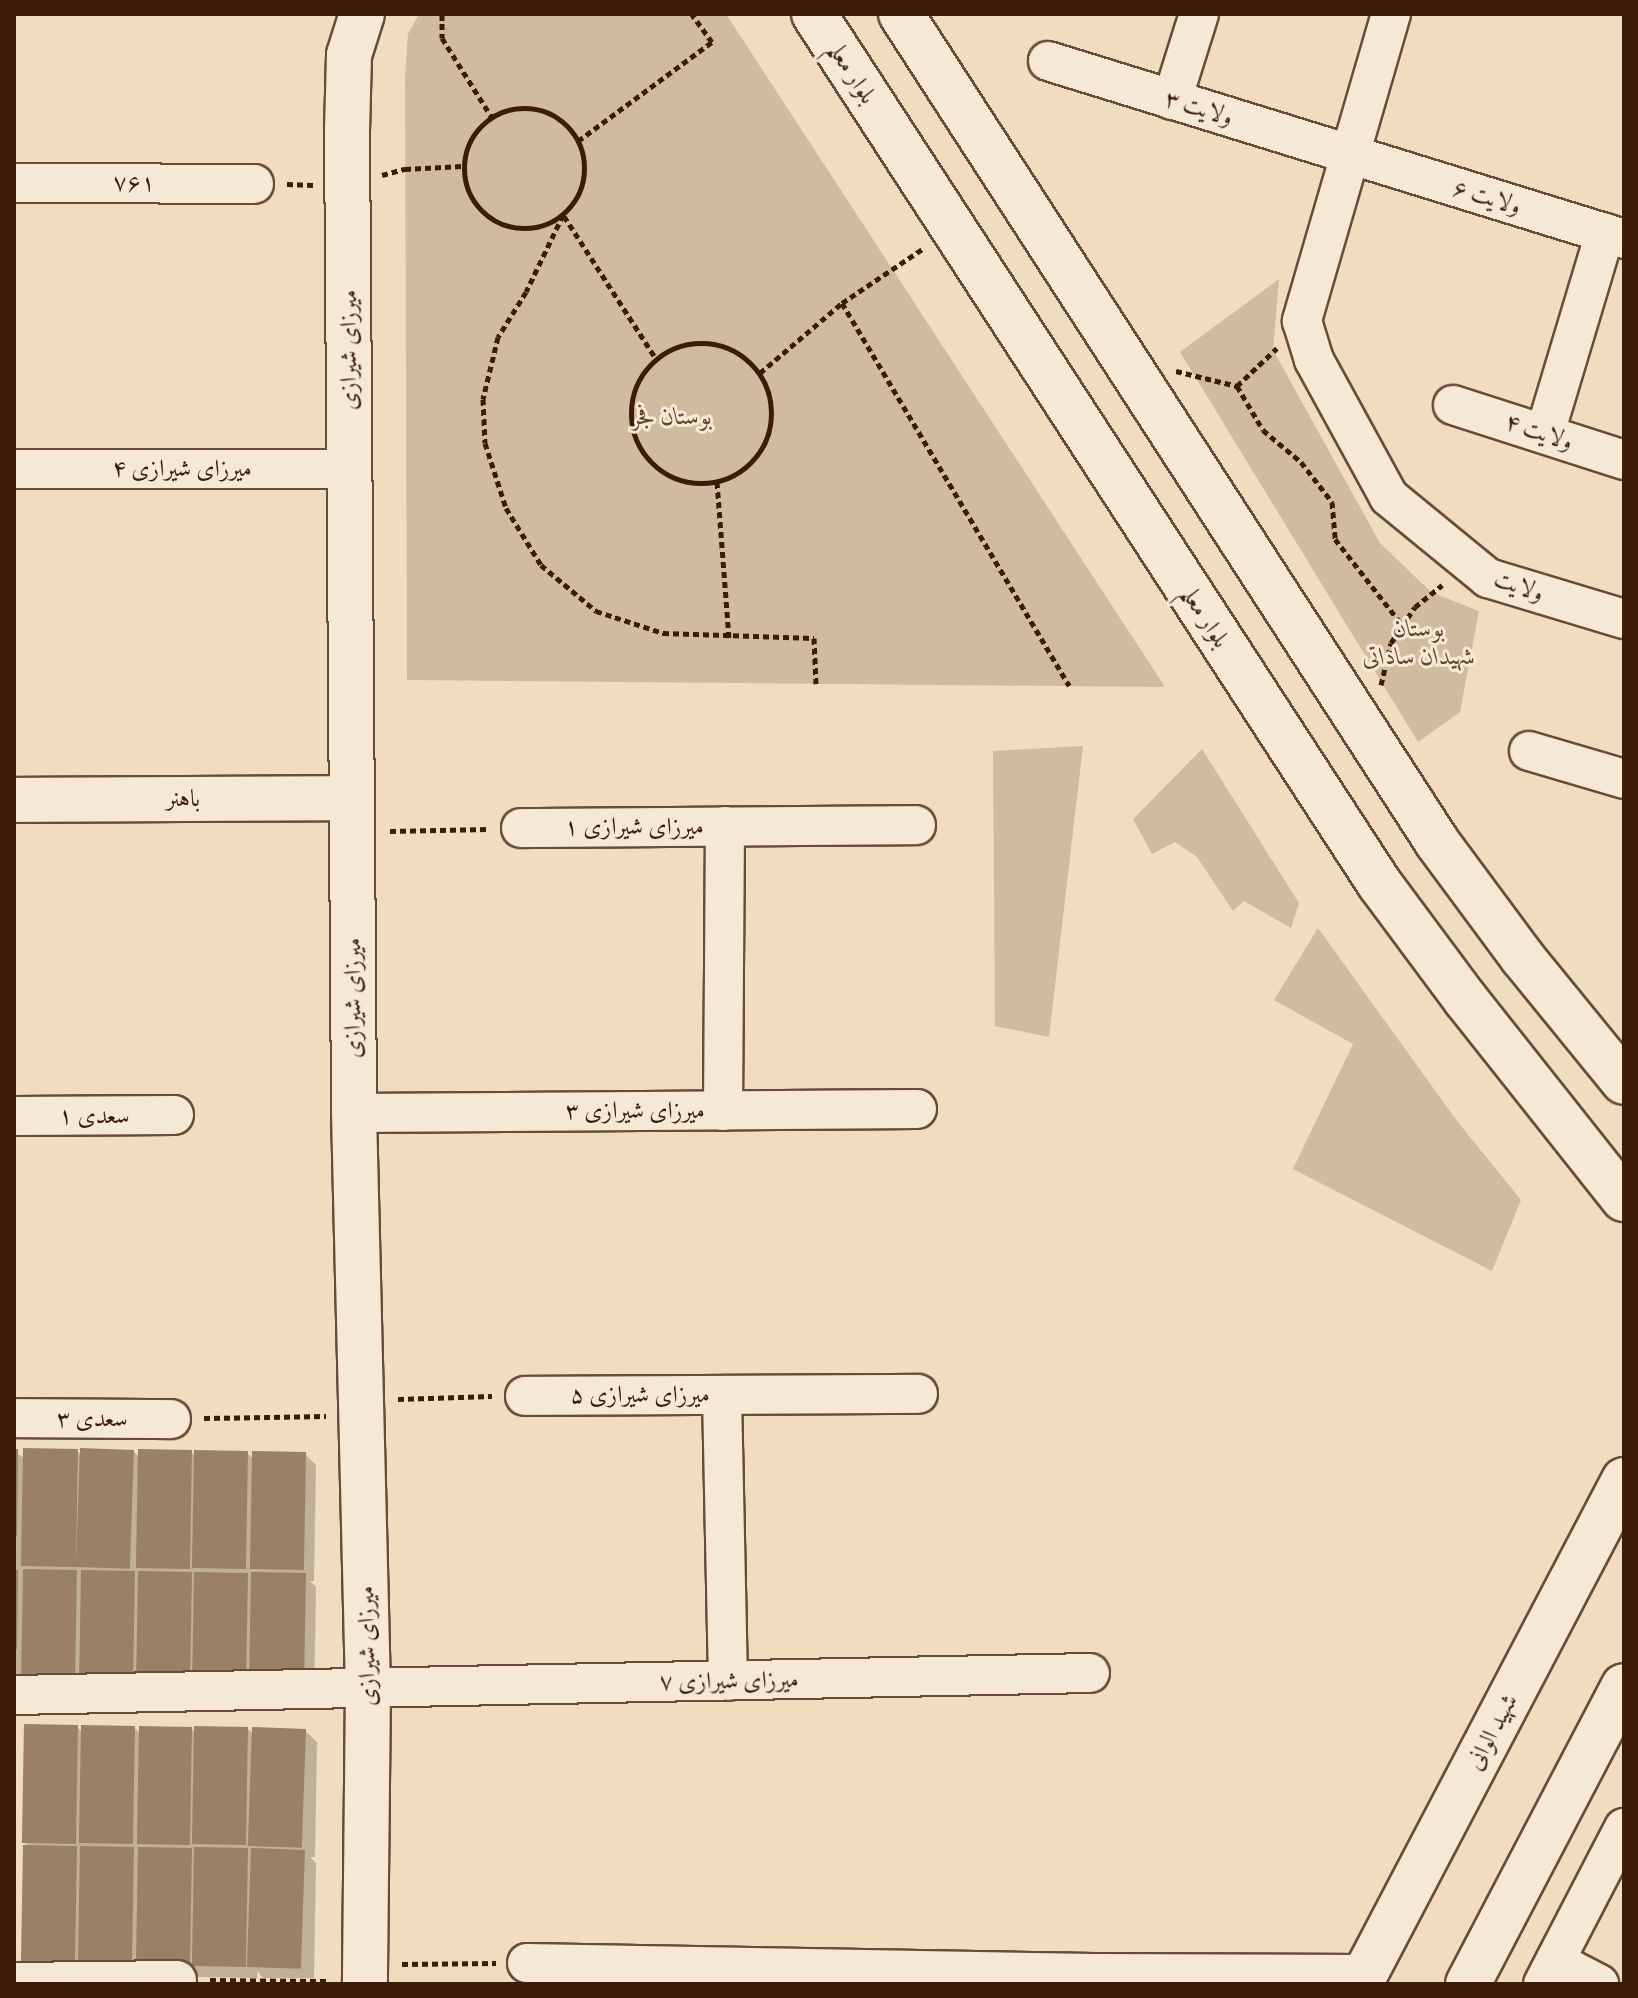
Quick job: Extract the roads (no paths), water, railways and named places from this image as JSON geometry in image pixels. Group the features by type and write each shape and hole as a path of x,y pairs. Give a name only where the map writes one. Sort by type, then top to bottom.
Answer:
{"street":[{"name":"میرزای شیرازی","path":"362,14 349,55 347,185 354,1113 368,1688 365,1976"},
{"name":"بلوار معلم","path":"814,14 1379,883 1466,1000 1624,1199"},
{"path":"901,14 1437,842 1513,944 1624,1082"},
{"path":"1172,100 1199,14"},
{"path":"1350,155 1391,14"},
{"name":"ولایت ۳","path":"1048,61 1350,155"},
{"name":"ولایت ۶","path":"1350,155 1614,236"},
{"name":"ولایت","path":"1350,155 1302,321 1314,360 1389,497 1488,578 1624,619"},
{"name":"۷۶۱","path":"14,183 254,184"},
{"path":"1545,433 1614,236"},
{"name":"ولایت ۴","path":"1453,405 1624,460"},
{"name":"میرزای شیرازی ۴","path":"14,469 350,469"},
{"path":"1529,751 1624,779"},
{"name":"باهنر","path":"14,800 352,815"},
{"name":"میرزای شیرازی ۱","path":"521,828 916,825"},
{"path":"723,1111 725,826"},
{"name":"میرزای شیرازی ۳","path":"354,1113 917,1109"},
{"name":"سعدی ۱","path":"14,1116 174,1115"},
{"name":"میرزای شیرازی ۵","path":"525,1396 918,1394"},
{"path":"722,1395 728,1681"},
{"name":"سعدی ۳","path":"14,1418 171,1419"},
{"name":"شهید الوانی","path":"1363,1979 1624,1480"},
{"name":"میرزای شیرازی ۷","path":"14,1695 1090,1673"},
{"path":"1468,1984 1624,1686"},
{"path":"1599,1984 1549,1972 1624,1828"},
{"path":"527,1963 727,1976 1363,1979"},
{"path":"14,1982 177,1980"}],"park label":[{"name":"بوستان فجر","path":"672,417"},
{"name":"بوستان شهیدان ساداتی","path":"1419,643"}]}
